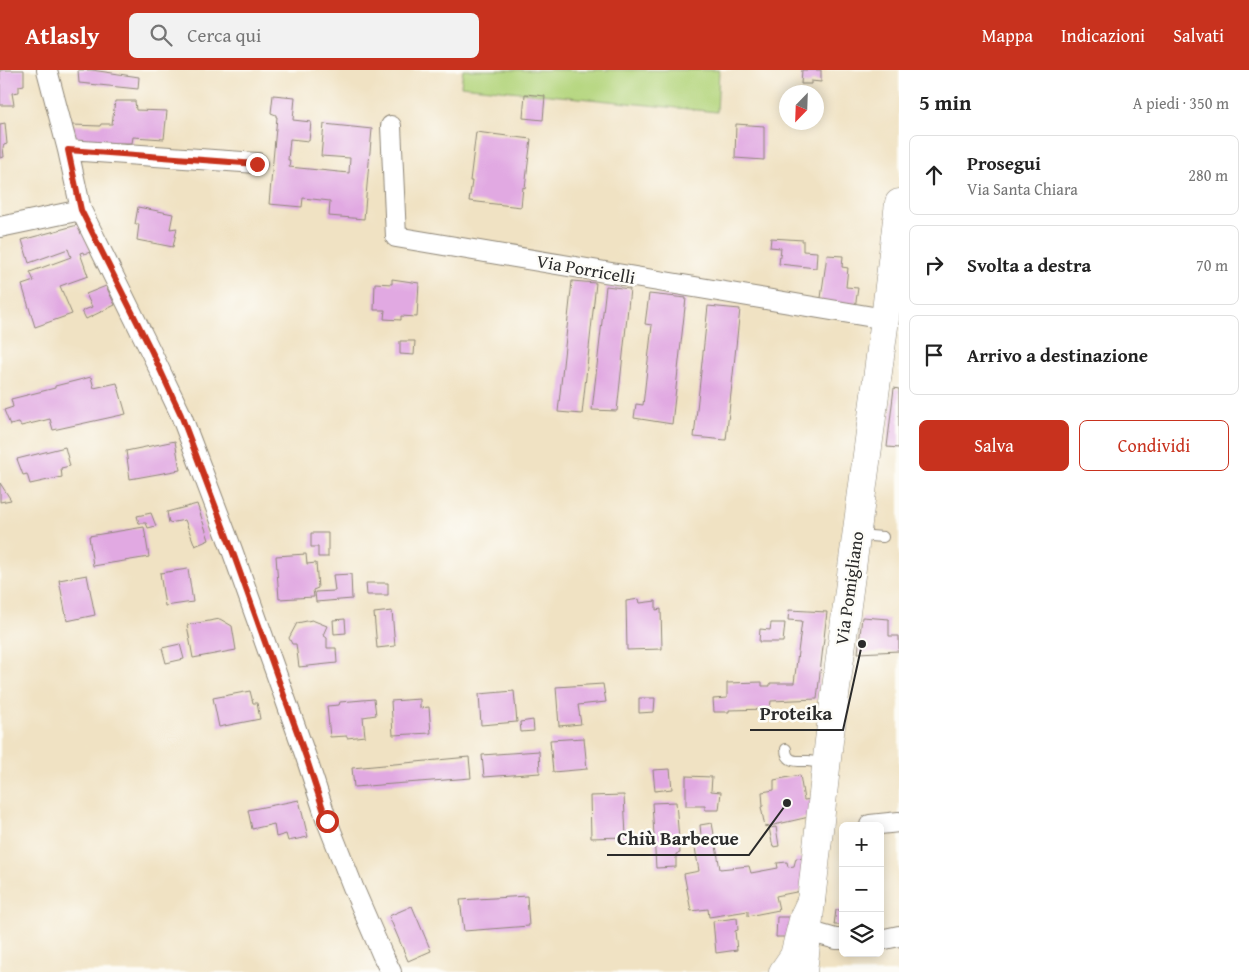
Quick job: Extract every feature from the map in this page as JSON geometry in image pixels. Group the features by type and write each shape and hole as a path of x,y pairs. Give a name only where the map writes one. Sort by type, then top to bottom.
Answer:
{"main road":[{"name":"Via Pomigliano","path":"803,972 826,763 899,204"},
{"path":"783,972 794,956 804,916 811,901"}],"street":[{"path":"47,70 68,150 81,210 152,352 181,415 306,757 327,821 352,887 391,972"},
{"name":"Via Porricelli","path":"391,126 396,237 885,319"},
{"path":"68,150 257,164"},
{"path":"0,227 81,210"},
{"path":"884,824 899,822"},
{"path":"808,932 839,930"},
{"path":"808,932 839,939"},
{"path":"884,939 899,936"}],"lane":[{"path":"856,535 883,537"},
{"path":"786,749 789,759 794,761 826,763"}],"green space":[{"path":"463,70 719,70 717,112 461,86"}],"building":[{"path":"0,70 24,70 24,85 19,86 19,92 12,93 14,105 0,105"},
{"path":"78,70 92,70 139,77 138,89 79,83"},
{"path":"802,70 821,70 821,82 811,81 811,84 801,84"},
{"path":"525,94 545,96 543,120 523,118"},
{"path":"273,95 295,97 293,120 311,122 309,141 290,139 289,167 349,173 350,158 321,156 324,124 372,129 364,219 329,216 330,201 303,198 302,207 269,204 277,117 271,113"},
{"path":"115,101 135,101 136,110 167,111 164,139 133,137 132,143 76,143 72,125 100,126 101,124 112,124"},
{"path":"5,123 7,144 3,147 4,157 0,158 0,124"},
{"path":"736,124 764,126 764,160 735,158"},
{"path":"476,132 531,139 521,207 469,201"},
{"path":"138,207 173,214 170,229 177,228 173,247 137,240 139,224 135,224"},
{"path":"81,224 91,252 80,253 88,276 60,286 72,314 35,327 22,285 34,281 30,272 71,257 68,249 29,263 22,240"},
{"path":"771,238 803,240 803,251 817,252 816,268 779,264 781,248 770,247"},
{"path":"827,255 843,256 842,267 848,268 846,287 858,288 855,308 820,305"},
{"path":"392,279 419,283 417,317 401,316 401,320 384,319 385,310 374,310 375,283 392,284"},
{"path":"572,281 596,283 582,414 558,412"},
{"path":"106,286 115,305 86,319 82,311 92,307 86,294"},
{"path":"606,286 630,289 617,411 592,410"},
{"path":"649,294 686,298 672,424 634,418 636,404 643,405 652,325 645,324"},
{"path":"708,306 740,309 726,440 694,437"},
{"path":"400,341 415,341 414,355 400,354"},
{"path":"91,377 94,388 117,383 126,414 53,430 50,419 21,426 19,423 10,425 4,410 13,407 11,399"},
{"path":"894,388 899,389 899,448 887,447"},
{"path":"175,441 180,470 130,479 126,451"},
{"path":"65,447 70,466 61,468 62,477 30,484 27,474 23,475 17,459"},
{"path":"0,483 11,500 0,502"},
{"path":"197,504 209,540 195,546 185,520 169,523 167,512"},
{"path":"151,513 156,526 148,528 146,523 139,523 137,516"},
{"path":"144,527 149,557 93,566 89,536"},
{"path":"311,533 328,533 328,557 318,557 318,547 311,547"},
{"path":"306,554 307,564 316,563 318,588 313,590 314,597 279,599 276,556"},
{"path":"188,569 193,602 165,606 160,573"},
{"path":"351,574 352,599 316,602 315,592 335,591 333,575"},
{"path":"87,575 95,615 67,621 59,580"},
{"path":"366,583 388,583 388,595 367,595"},
{"path":"639,599 640,603 656,601 656,610 661,609 662,649 627,650 626,601"},
{"path":"789,610 827,612 817,699 771,701 770,709 714,712 713,699 727,698 727,683 762,682 762,686 770,686 770,683 794,683 802,621 788,620"},
{"path":"392,611 395,646 377,648 374,613"},
{"path":"862,617 889,619 889,636 899,636 899,651 858,653"},
{"path":"220,619 232,626 236,650 193,658 187,625"},
{"path":"345,619 346,633 334,634 333,620"},
{"path":"312,620 327,626 323,635 327,638 327,648 336,648 337,663 299,667 296,644 292,644 289,638 297,623"},
{"path":"771,623 785,623 783,642 759,642 760,629 770,630"},
{"path":"180,644 184,659 166,663 162,648"},
{"path":"603,684 606,702 578,705 581,724 559,726 556,687"},
{"path":"250,691 253,703 257,703 260,719 219,727 213,698"},
{"path":"514,691 517,722 481,725 479,694"},
{"path":"639,698 655,698 654,712 639,713"},
{"path":"374,699 376,715 363,717 365,736 330,737 327,706 339,705 340,702"},
{"path":"420,699 420,708 429,707 431,733 393,735 391,701"},
{"path":"533,720 534,731 521,732 520,722"},
{"path":"584,738 587,769 553,772 550,740"},
{"path":"539,751 540,773 484,777 482,755"},
{"path":"469,757 471,778 354,787 352,768"},
{"path":"670,769 672,789 655,791 653,770"},
{"path":"800,775 804,800 812,799 809,817 765,827 761,807 763,806 762,792 774,790 774,780"},
{"path":"686,776 712,777 711,791 721,792 719,810 705,810 705,806 686,806"},
{"path":"624,795 626,837 591,838 590,796"},
{"path":"299,800 308,837 288,841 286,834 276,837 274,824 252,829 248,810"},
{"path":"676,802 680,853 676,854 676,867 656,868 652,803"},
{"path":"712,823 720,869 749,866 751,873 778,868 777,863 787,862 788,867 794,866 796,858 806,859 801,891 776,896 779,910 748,916 748,911 709,917 708,909 691,911 684,874 699,871 693,836 701,835 700,825"},
{"path":"776,827 779,846 773,847 769,828"},
{"path":"527,896 529,926 464,931 460,900"},
{"path":"412,906 431,951 408,961 389,916"},
{"path":"836,910 839,910 839,925 834,925"},
{"path":"777,917 791,917 790,937 776,937"},
{"path":"737,918 738,930 735,931 737,950 716,953 713,921"}],"place":[{"name":"Proteika","path":"862,644"},
{"name":"Chiù Barbecue","path":"787,803"}],"route":[{"path":"257,164 68,150 81,210 152,352 181,415 232,550 327,821"}]}
